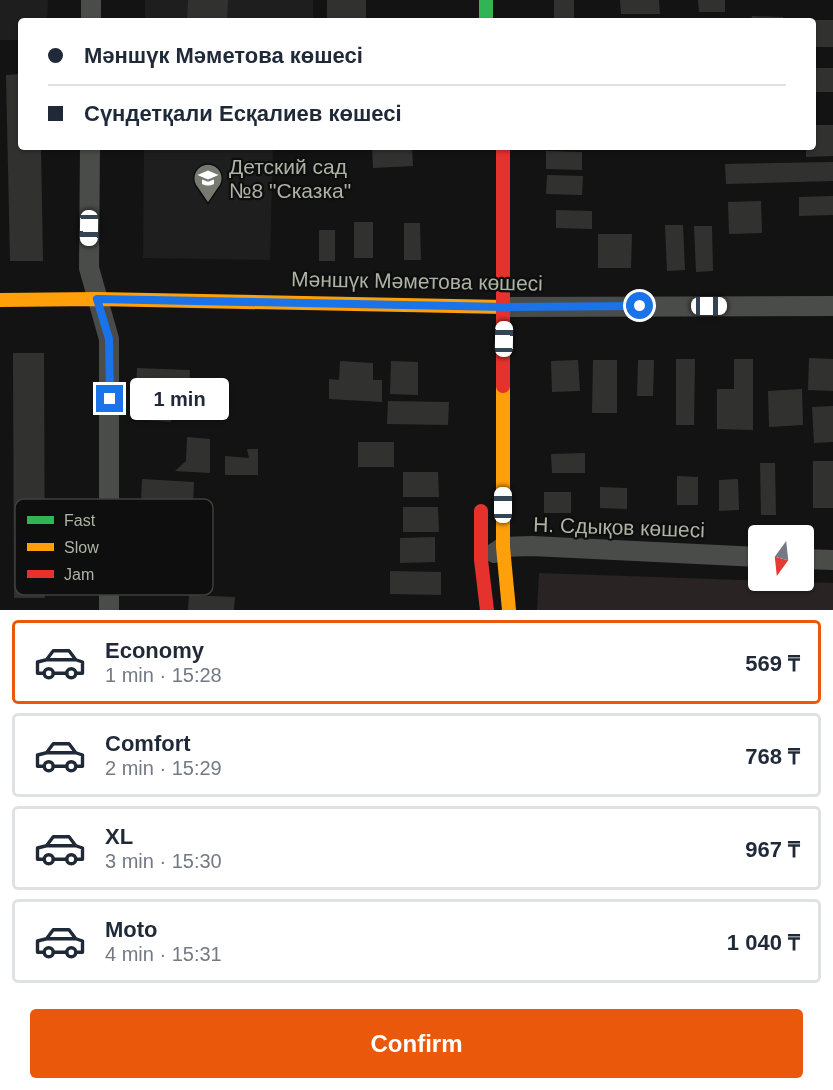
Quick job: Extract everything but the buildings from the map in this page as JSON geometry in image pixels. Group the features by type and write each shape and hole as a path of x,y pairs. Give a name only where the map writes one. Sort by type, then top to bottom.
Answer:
{"main road":[{"path":"486,0 486,18"},
{"path":"503,150 503,548 509,610"},
{"name":"Мәншүк Мәметова көшесі","path":"0,300 97,299 504,307"},
{"path":"482,492 482,560 487,610"}],"street":[{"path":"91,0 91,18"},
{"path":"90,150 89,268 109,339 109,499"},
{"name":"Мәншүк Мәметова көшесі","path":"504,307 833,306"},
{"name":"Н. Сдықов көшесі","path":"482,560 503,548 532,546 748,556"},
{"path":"814,559 833,560"}],"shaded area":[{"path":"0,0 48,0 47,18 18,18 18,40 0,40"},
{"path":"145,0 313,0 313,18 145,18"},
{"name":"Детский сад №8 \"Сказка\"","path":"144,150 273,150 270,260 143,258"},
{"path":"539,573 748,580 748,591 814,591 814,582 833,583 833,610 537,610"}],"traffic: fast":[{"path":"486,0 486,18"}],"traffic: slow":[{"path":"0,300 97,299 504,307"},
{"path":"503,386 503,547 509,610"}],"traffic: jam":[{"path":"503,150 503,386"},
{"path":"481,511 481,560 487,610"}],"place":[{"name":"Детский сад №8 \"Сказка\"","path":"208,204"}],"route":[{"path":"110,399 109,339 97,299 504,307 640,306"}]}
